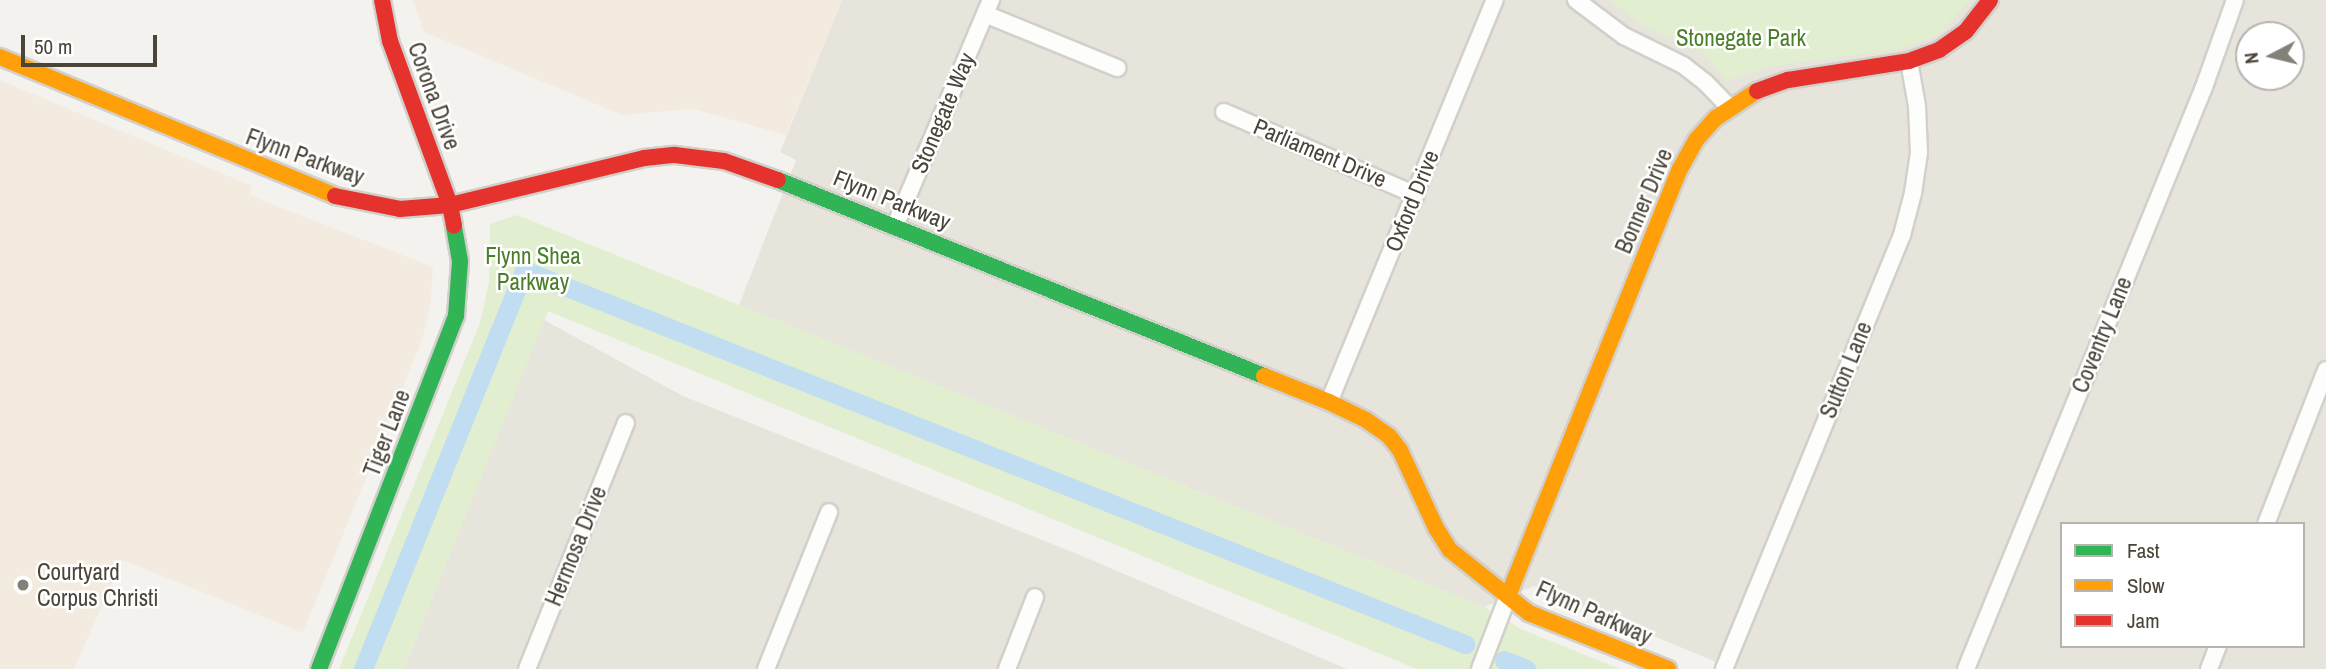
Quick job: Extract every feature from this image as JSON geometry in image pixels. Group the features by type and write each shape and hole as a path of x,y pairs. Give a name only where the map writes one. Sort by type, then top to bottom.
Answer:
{"street":[{"name":"Corona Drive","path":"382,0 390,41 450,205"},
{"name":"Oxford Drive","path":"1329,402 1495,0"},
{"path":"1576,0 1624,36 1683,65 1705,82 1729,107"},
{"name":"Bonner Drive","path":"1508,596 1680,169 1696,140 1729,107 1751,93 1788,80 1909,61 1939,50 1966,31 1990,0"},
{"name":"Coventry Lane","path":"1966,669 2204,87 2235,0"},
{"path":"988,7 1117,68"},
{"name":"Stonegate Way","path":"895,226 988,7"},
{"name":"Flynn Parkway","path":"0,57 324,193 400,209 450,205 644,158 675,155 724,161 895,226 1329,402 1366,420 1389,436 1400,450 1436,528 1450,550 1529,613 1668,669"},
{"name":"Sutton Lane","path":"1724,669 1902,235 1913,193 1919,153 1917,106 1909,61"},
{"name":"Parliament Drive","path":"1224,112 1416,195"},
{"name":"Tiger Lane","path":"319,669 456,316 460,261 450,205"},
{"path":"2267,522 2326,370"},
{"name":"Hermosa Drive","path":"527,669 626,423"},
{"path":"766,669 829,512"},
{"path":"1480,669 1508,596"},
{"path":"1007,669 1035,597"},
{"path":"2209,669 2217,648"}],"shaded area":[{"path":"413,0 842,0 786,135 693,109 622,115 424,32"},
{"path":"842,0 2326,0 2326,669 1733,669 1534,586 1484,607 739,305 796,160 780,152"},
{"path":"0,80 252,186 249,195 433,267 431,302 422,340 303,633 122,560 74,669 0,669"},
{"path":"544,320 683,396 1082,556 1347,669 404,669"}],"green space":[{"name":"Stonegate Park","path":"1608,0 1970,0 1938,35 1902,49 1773,66 1726,81 1705,54 1647,27"},
{"name":"Flynn Shea Parkway","path":"517,215 1484,607 1521,629 1620,669 1417,669 548,311 404,669 339,669 480,323 489,282 490,224"}],"waterway":[{"path":"363,669 524,270 1465,644"},
{"path":"1504,660 1526,669"}],"traffic: fast":[{"path":"778,180 1264,376"},
{"path":"319,669 456,316 460,261 454,226"}],"traffic: slow":[{"path":"0,57 335,196"},
{"path":"1508,596 1680,169 1696,140 1716,118 1757,91"},
{"path":"1264,376 1329,402 1366,420 1389,436 1400,450 1436,528 1450,550 1529,613 1668,669"}],"traffic: jam":[{"path":"382,0 390,41 450,205 454,226"},
{"path":"1757,91 1788,80 1909,61 1939,50 1966,31 1990,0"},
{"path":"335,196 400,209 450,205 644,158 675,155 724,161 778,180"}],"place":[{"name":"Courtyard Corpus Christi","path":"23,585"}]}
